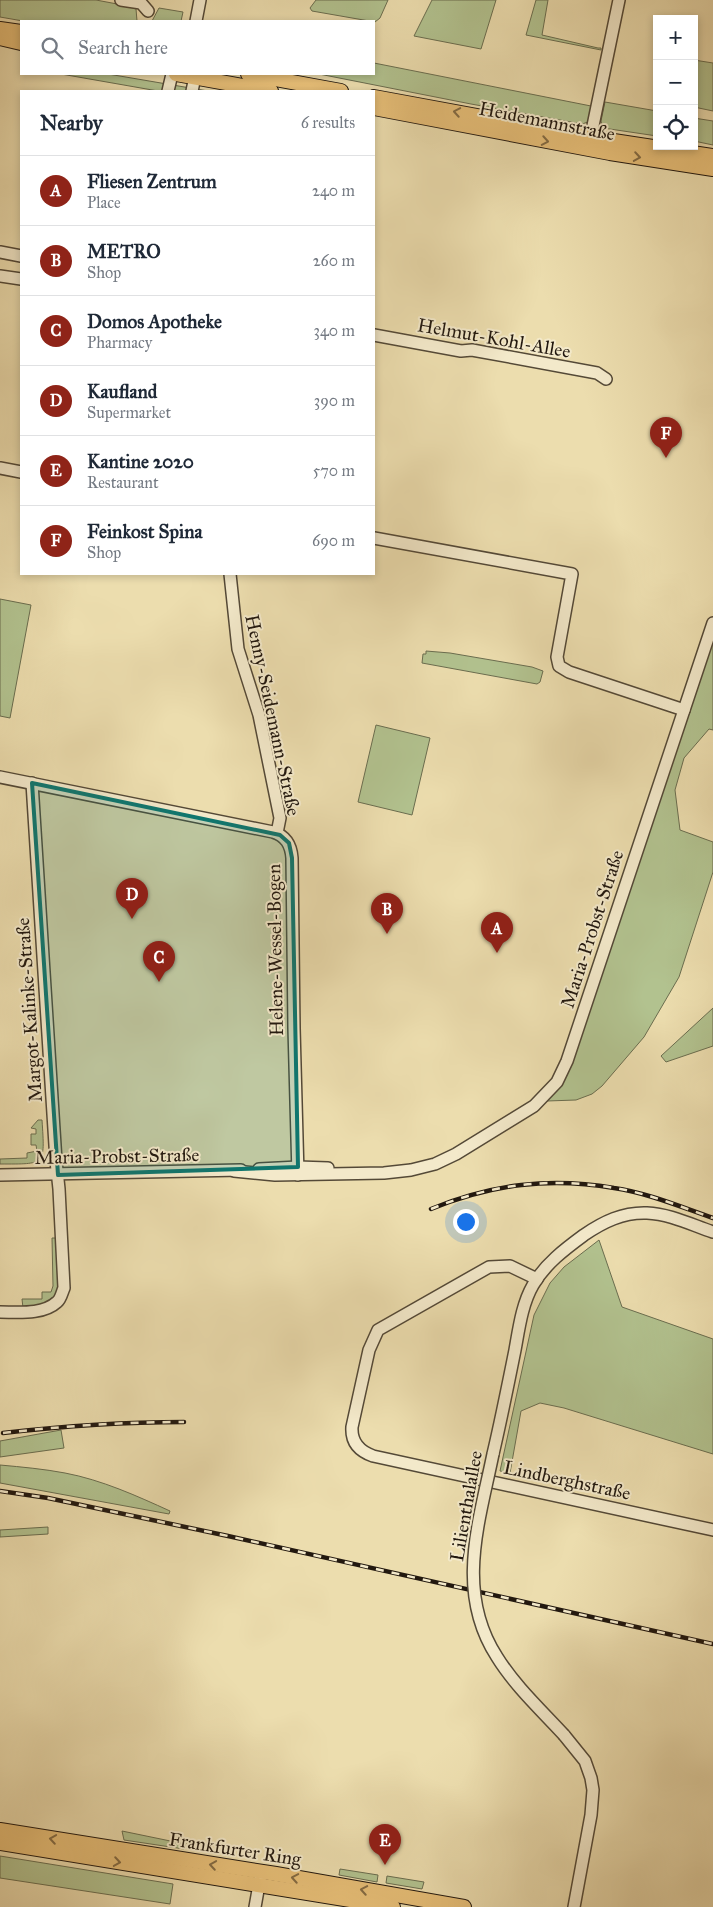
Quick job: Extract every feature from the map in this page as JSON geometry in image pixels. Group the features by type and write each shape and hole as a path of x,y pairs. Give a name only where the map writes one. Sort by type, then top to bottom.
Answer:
{"main road":[{"path":"0,28 20,32"},
{"path":"0,38 20,43"},
{"path":"177,75 194,81 263,90"},
{"path":"254,75 336,90"},
{"name":"Heidemannstraße","path":"375,97 713,170"},
{"name":"Heidemannstraße","path":"375,108 590,143 713,156"},
{"name":"Frankfurter Ring","path":"0,1830 260,1878 393,1907"},
{"name":"Frankfurter Ring","path":"0,1843 464,1907"}],"street":[{"path":"121,0 141,4 148,11"},
{"path":"196,20 200,0"},
{"path":"590,143 619,0"},
{"path":"168,90 174,75"},
{"path":"0,252 20,256"},
{"path":"0,276 20,280"},
{"name":"Helmut-Kohl-Allee","path":"375,335 461,351 472,350 597,373 606,379"},
{"path":"0,468 20,472"},
{"path":"375,538 572,574 557,657 560,666 567,672 684,710"},
{"name":"Henny-Seidemann-Straße","path":"230,575 236,638 242,664 261,723 280,818 277,833"},
{"name":"Maria-Probst-Straße","path":"0,1175 234,1171 275,1175 298,1171 384,1174 435,1164 456,1154 534,1106 557,1082 567,1061 713,623"},
{"path":"0,777 277,833"},
{"name":"Margot-Kalinke-Straße","path":"0,1312 45,1309 58,1302 64,1288 32,784"},
{"name":"Helene-Wessel-Bogen","path":"277,833 289,844 292,858 298,1171"},
{"name":"Lilienthalallee","path":"574,1907 593,1790 590,1772 585,1761 506,1670 492,1650 479,1617 474,1593 472,1560 474,1542 523,1309 537,1278 550,1262 570,1246 595,1228 615,1218 638,1214 655,1214 713,1232"},
{"name":"Lindberghstraße","path":"537,1278 510,1266 489,1267 378,1330 368,1350 353,1420 352,1432 356,1446 373,1456 713,1530"},
{"path":"255,1907 260,1878"}],"highlighted area":[{"path":"32,783 280,835 289,843 292,858 298,1167 58,1175"}],"green space":[{"path":"0,0 96,0 133,7 136,9 137,20 20,20 0,17"},
{"path":"316,0 388,0 380,18 375,22 375,20 364,20 312,11 310,8"},
{"path":"432,0 496,0 481,49 414,36"},
{"path":"536,0 548,0 542,35 601,48 601,50 526,35"},
{"path":"159,8 183,12 181,20 153,20"},
{"path":"698,61 713,63 713,111 698,108"},
{"path":"375,63 591,106 588,122 582,124 324,75 375,75"},
{"path":"67,75 114,75 202,90 152,90"},
{"path":"605,102 653,110 653,135 603,128 601,121"},
{"path":"698,119 713,121 713,145 698,142"},
{"path":"0,599 31,605 10,718 0,716"},
{"path":"713,640 713,730 709,729 684,758 675,790 680,830 713,842 713,872 679,977 644,1037 602,1086 592,1094 576,1100 547,1101 560,1085"},
{"path":"426,651 450,653 532,667 543,671 540,682 537,684 422,663 423,654 426,654"},
{"path":"376,725 430,738 412,815 358,802"},
{"path":"713,1008 713,1046 666,1062 661,1056"},
{"path":"38,1120 42,1120 43,1135 42,1154 39,1159 26,1164 0,1164 0,1159 27,1158 27,1153 37,1151 36,1145 31,1145 31,1134 36,1134 36,1129 31,1128"},
{"path":"52,1238 59,1238 60,1285 56,1294 49,1301 38,1306 23,1308 22,1299 42,1299 42,1292 51,1292 53,1286"},
{"path":"599,1240 622,1307 713,1339 713,1454 564,1408 540,1403 521,1411 510,1473 500,1471 534,1315 550,1283 564,1267"},
{"path":"61,1430 64,1448 0,1457 0,1441"},
{"path":"0,1465 49,1470 79,1476 119,1489 170,1511 169,1514 0,1483"},
{"path":"48,1527 48,1534 0,1537 0,1530"},
{"path":"122,1831 186,1843 184,1849 124,1840"},
{"path":"0,1856 173,1884 170,1904 0,1878"},
{"path":"340,1869 378,1875 377,1882 339,1875"},
{"path":"387,1876 424,1882 422,1889 386,1883"}],"railway":[{"path":"431,1209 454,1200 499,1188 544,1183 567,1183 614,1188 639,1193 713,1218"},
{"path":"3,1433 94,1425 184,1422"},
{"path":"0,1491 48,1498 228,1536 713,1644"}],"place":[{"name":"Feinkost Spina","path":"666,458"},
{"name":"Kaufland","path":"132,919"},
{"name":"METRO","path":"387,934"},
{"name":"Fliesen Zentrum","path":"497,953"},
{"name":"Domos Apotheke","path":"159,982"},
{"name":"Kantine 2020","path":"385,1865"}]}
